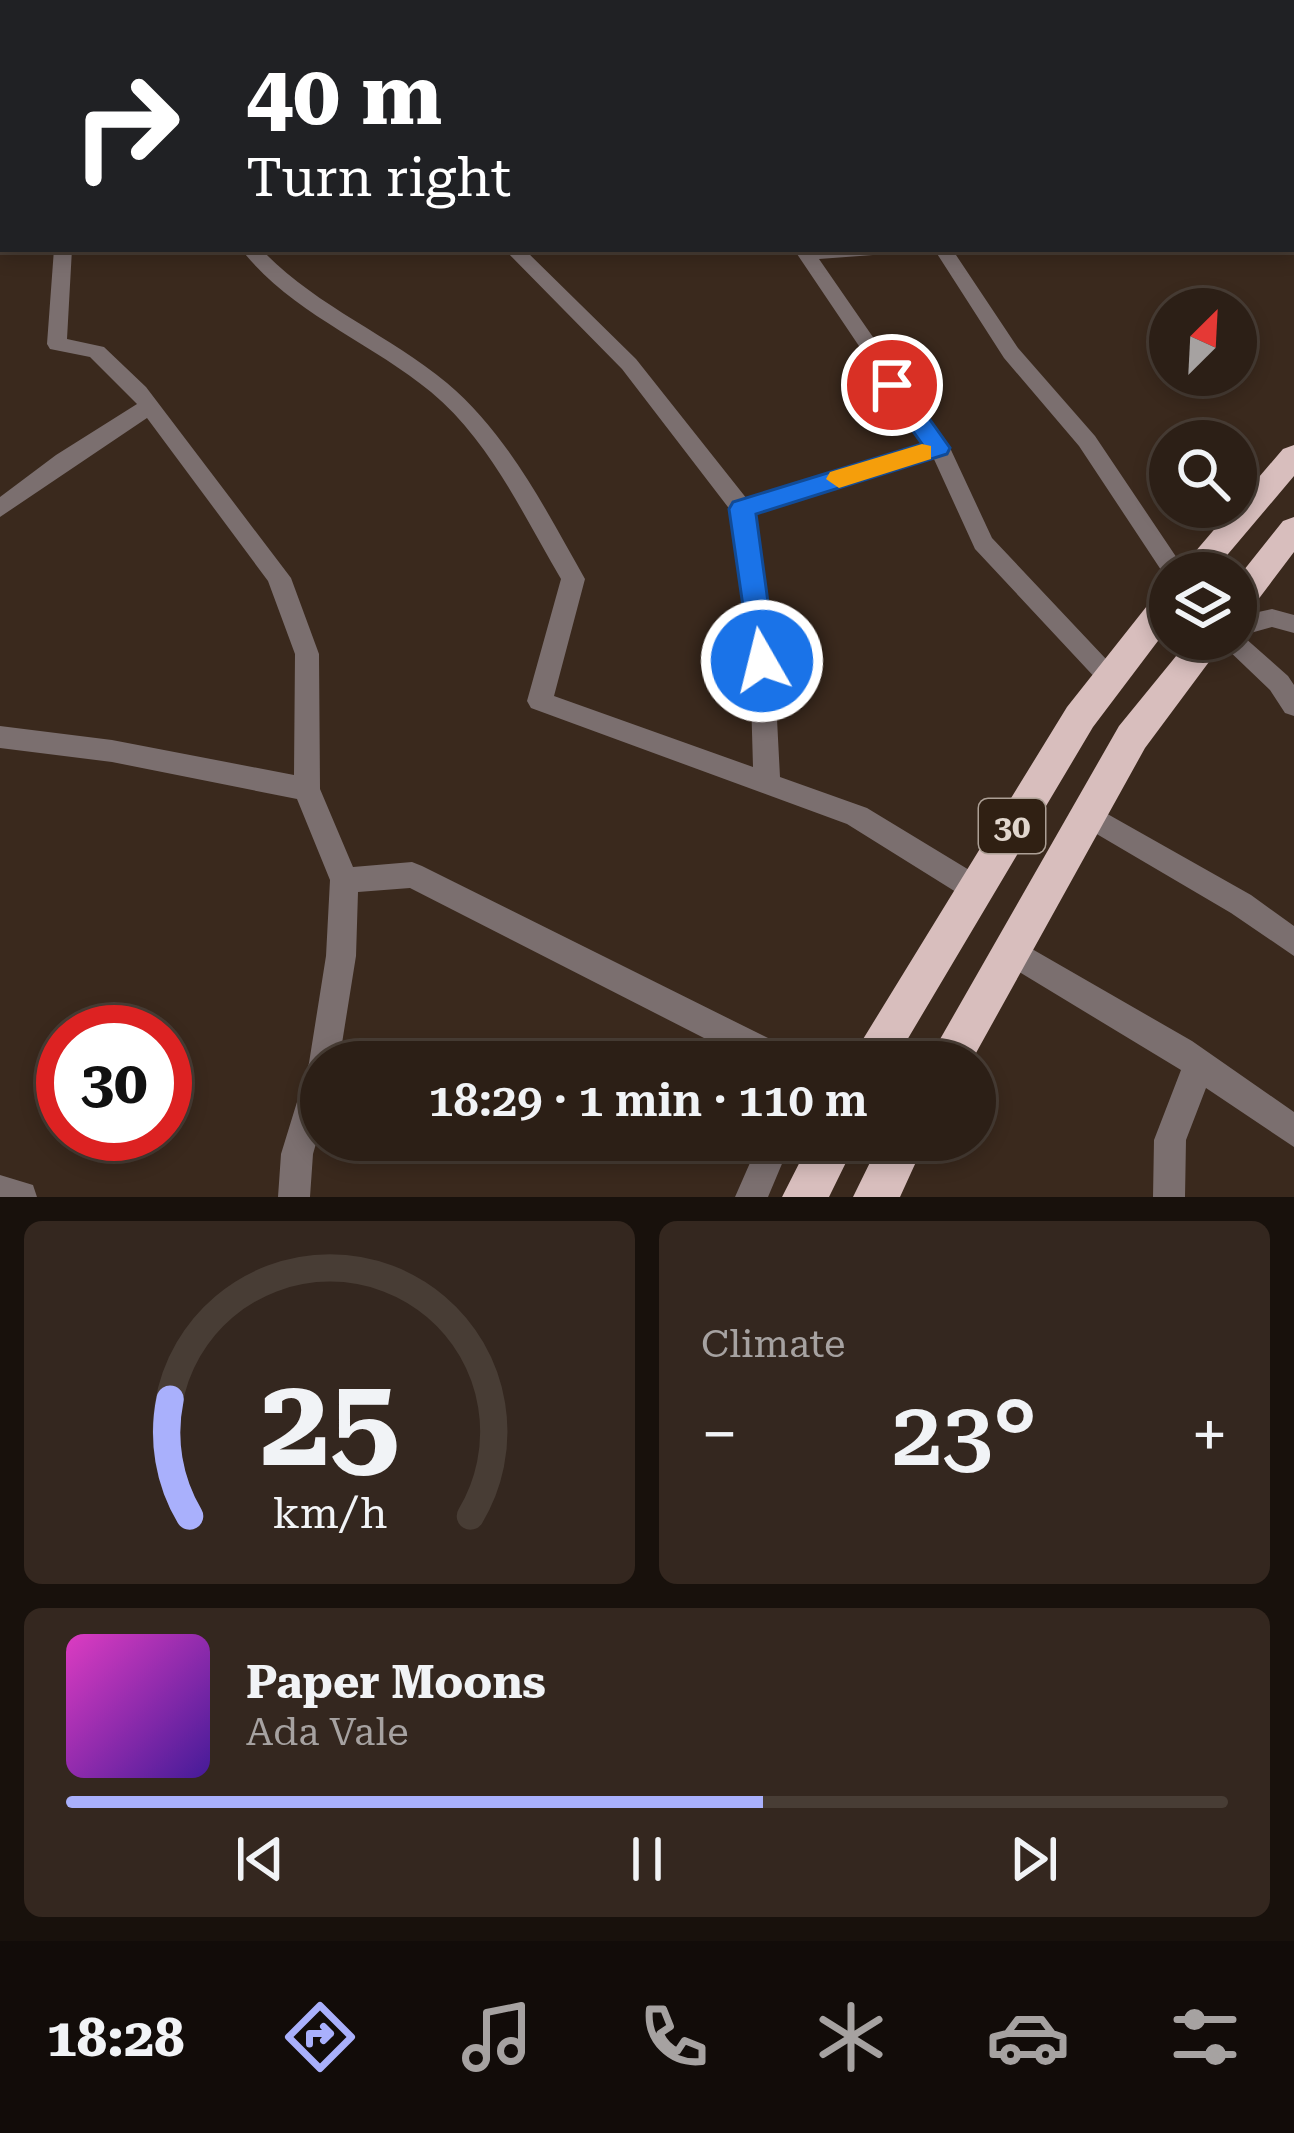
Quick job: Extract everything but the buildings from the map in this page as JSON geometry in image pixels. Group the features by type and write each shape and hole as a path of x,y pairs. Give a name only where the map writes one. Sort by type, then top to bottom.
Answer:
{"highway":[{"path":"1211,552 1294,456"},
{"path":"1257,577 1294,529"},
{"name":"30","path":"883,1041 1109,676 1149,627"},
{"name":"30","path":"960,1041 1132,737 1192,660"},
{"path":"805,1197 824,1161"},
{"path":"876,1197 894,1161"}],"street":[{"path":"63,252 57,344 97,352 149,406 279,578 307,654 308,790 344,880 339,975 328,1041"},
{"path":"253,252 283,288 442,391 496,452 573,579 540,701 857,816 974,888"},
{"path":"516,252 629,364 742,509 762,661 767,783"},
{"path":"833,252 806,254 938,448 983,543 1109,676"},
{"path":"945,252 1012,353 1087,441 1161,552"},
{"path":"0,509 64,460 149,406"},
{"path":"742,509 938,448"},
{"path":"1257,622 1272,618 1294,624"},
{"path":"1255,660 1280,683 1294,706"},
{"path":"0,737 112,751 308,790"},
{"path":"1088,815 1241,904 1294,943"},
{"path":"344,880 412,875 741,1041"},
{"path":"1011,951 1198,1064 1294,1131"},
{"path":"1169,1197 1170,1140 1198,1064"},
{"path":"294,1197 300,1144"},
{"path":"752,1197 767,1161"},
{"path":"0,1191 21,1197"}],"slow traffic":[{"path":"839,479 922,453"}],"route":[{"path":"762,661 742,509 938,448 892,385"}]}
